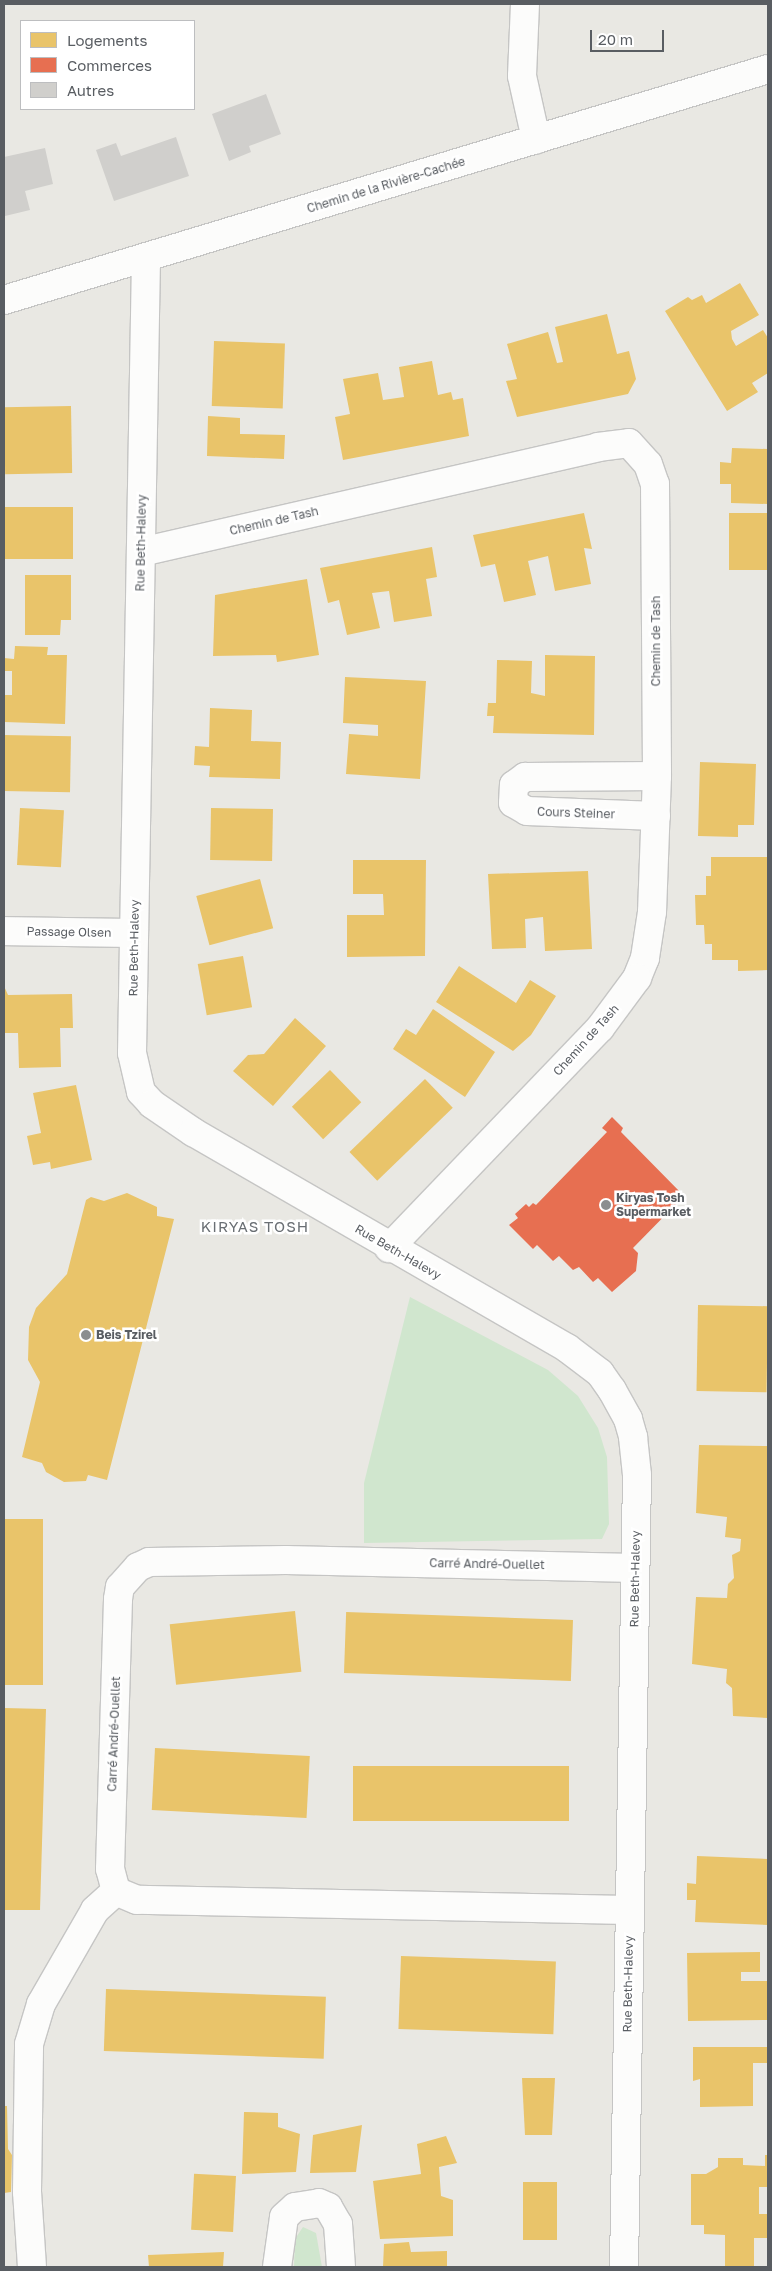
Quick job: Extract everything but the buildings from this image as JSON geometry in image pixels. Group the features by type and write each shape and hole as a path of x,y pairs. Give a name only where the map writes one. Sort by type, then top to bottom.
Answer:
{"street":[{"path":"525,4 522,76 536,139"},
{"name":"Chemin de la Rivière-Cachée","path":"4,300 146,259 768,69"},
{"name":"Rue Beth-Halevy","path":"146,259 132,1053 141,1092 171,1119 389,1248 567,1348 600,1373 628,1419 633,1437 637,1475 624,2267"},
{"name":"Chemin de Tash","path":"141,552 598,447 629,443 648,464 656,484 656,816 649,939 637,978 600,1028 389,1248"},
{"name":"Cours Steiner","path":"656,816 526,811 513,803 514,785 525,777 657,776"},
{"name":"Passage Olsen","path":"4,931 134,933"},
{"name":"Carré André-Ouellet","path":"116,1891 110,1869 118,1600 120,1587 138,1567 149,1562 286,1560 635,1568"},
{"path":"32,2267 26,2192 30,2044 46,1996 96,1910 116,1891 137,1900 629,1910"},
{"path":"277,2267 284,2217 295,2207 318,2203 328,2208 338,2224 341,2267"}],"green space":[{"path":"410,1297 548,1370 578,1396 598,1428 607,1457 609,1524 602,1539 364,1543 364,1483"},
{"path":"303,2227 316,2233 322,2267 294,2267 295,2239"}],"place":[{"name":"Kiryas Tosh Supermarket","path":"606,1205"},
{"name":"Beis Tzirel","path":"86,1335"}],"district":[{"name":"KIRYAS TOSH","path":"255,1227"}]}
